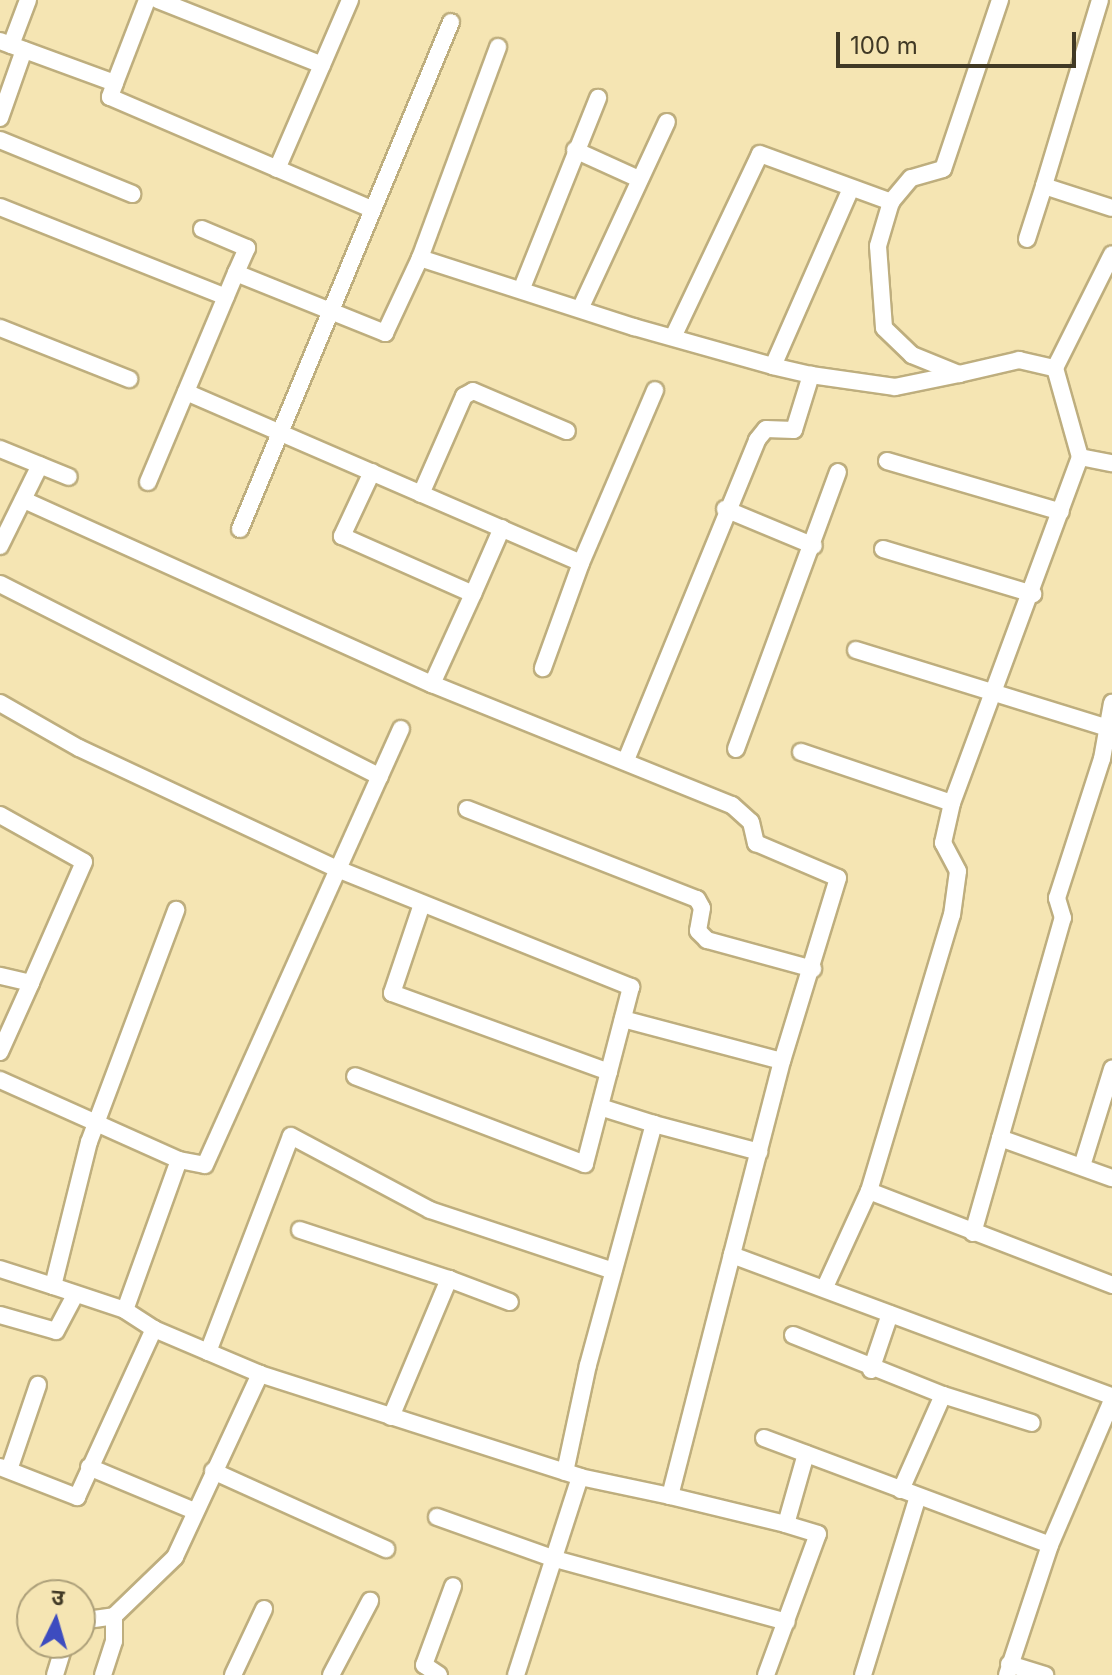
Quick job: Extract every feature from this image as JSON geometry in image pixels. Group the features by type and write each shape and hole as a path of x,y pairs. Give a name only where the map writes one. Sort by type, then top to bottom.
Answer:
{"street":[{"path":"0,118 12,45 28,0"},
{"path":"147,0 110,97 371,209"},
{"path":"158,0 322,65"},
{"path":"277,169 350,0"},
{"path":"959,374 912,355 884,328 878,246 891,202 911,178 943,169 1000,0"},
{"path":"1027,239 1102,0 1112,2"},
{"path":"240,529 451,22"},
{"path":"12,45 115,83"},
{"path":"236,273 385,333 420,258 498,47"},
{"path":"522,288 598,98"},
{"path":"581,307 667,122"},
{"path":"0,140 132,194"},
{"path":"575,150 639,179"},
{"path":"674,335 760,154 891,202"},
{"path":"1044,186 1112,208"},
{"path":"773,366 851,188"},
{"path":"0,207 226,297"},
{"path":"148,482 247,248 202,229"},
{"path":"825,1287 869,1191 957,892 958,871 943,843 952,803 1033,594 1080,457 1055,368 1112,254"},
{"path":"420,258 581,307 634,327 674,335 811,375 895,387 1019,360 1055,368"},
{"path":"0,328 129,379"},
{"path":"626,760 725,509 766,429 794,430 811,375"},
{"path":"543,668 581,563 655,390"},
{"path":"421,494 464,396 473,391 567,431"},
{"path":"186,392 581,563"},
{"path":"0,449 69,477"},
{"path":"1080,457 1112,463"},
{"path":"887,461 1061,512"},
{"path":"0,546 40,465"},
{"path":"372,472 342,536 473,594"},
{"path":"736,749 814,546 838,472"},
{"path":"24,500 432,684 732,805 751,822 756,843 838,878 813,969 782,1061 670,1496"},
{"path":"725,509 814,546"},
{"path":"432,684 502,528"},
{"path":"883,549 1033,594"},
{"path":"0,584 380,777"},
{"path":"856,650 1104,727"},
{"path":"0,703 79,748 340,870 631,987 585,1164 355,1076"},
{"path":"973,1233 1063,918 1057,898 1102,759 1104,727 1112,703"},
{"path":"0,1080 179,1160 205,1165 401,729"},
{"path":"801,752 952,803"},
{"path":"467,809 697,899 702,908 698,931 707,940 813,969"},
{"path":"0,1052 84,862 1,817"},
{"path":"422,904 392,993 609,1072"},
{"path":"53,1286 97,1121 176,910"},
{"path":"0,976 31,983"},
{"path":"623,1019 782,1061"},
{"path":"1082,1166 1112,1069"},
{"path":"600,1107 759,1152"},
{"path":"516,1675 555,1559 613,1271 654,1124"},
{"path":"208,1352 291,1136 430,1210 613,1271"},
{"path":"1000,1138 1112,1178"},
{"path":"125,1310 179,1160"},
{"path":"869,1191 1112,1285"},
{"path":"300,1230 510,1302"},
{"path":"732,1255 825,1287 1112,1398 1050,1545 1008,1670 1045,1675"},
{"path":"0,1269 125,1310 154,1329 260,1374 391,1417 572,1475 670,1496 818,1534 766,1675"},
{"path":"391,1417 449,1279"},
{"path":"0,1315 56,1331 75,1296"},
{"path":"871,1370 890,1314"},
{"path":"38,1385 4,1468 77,1497 154,1329"},
{"path":"793,1335 871,1370 1032,1423"},
{"path":"96,1619 114,1616 175,1557 260,1374"},
{"path":"901,1490 943,1395"},
{"path":"764,1438 1050,1545"},
{"path":"786,1524 806,1454"},
{"path":"89,1467 194,1511"},
{"path":"213,1471 386,1549"},
{"path":"863,1675 918,1496"},
{"path":"437,1517 555,1559 787,1622"},
{"path":"439,1675 424,1665 453,1586"},
{"path":"331,1675 370,1601"},
{"path":"233,1675 264,1609"},
{"path":"103,1675 114,1641 114,1616"}]}
